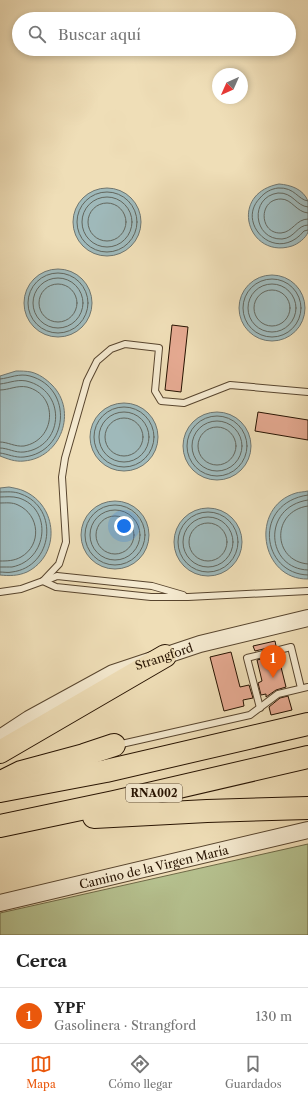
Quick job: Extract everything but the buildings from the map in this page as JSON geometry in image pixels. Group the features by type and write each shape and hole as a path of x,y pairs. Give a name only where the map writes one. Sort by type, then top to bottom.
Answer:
{"highway":[{"path":"0,752 165,656"},
{"name":"RNA002","path":"0,791 106,771 308,724"},
{"path":"0,782 22,772 114,745"},
{"name":"RNA002","path":"11,825 308,757"},
{"path":"11,825 207,811 308,808"}],"street":[{"name":"Strangford","path":"0,738 29,720 114,673 200,644 308,618"},
{"name":"Strangford","path":"0,725 29,720"},
{"name":"Camino de la Virgen María","path":"0,904 308,830"}],"lane":[{"path":"43,582 59,564 66,542 62,477 65,458 87,381 97,361 111,349 126,344 159,348 155,391 161,400 184,403 230,385 308,392"},
{"path":"0,592 21,589 58,576 152,586 188,597"},
{"path":"43,582 56,588 151,597 188,597 308,590"},
{"path":"260,708 247,658 291,647 301,688"},
{"path":"114,745 250,715 278,694 308,687"}],"green space":[{"path":"308,844 308,935 0,935 0,913"}],"water":[{"path":"279,184 296,188 306,197 308,201 308,232 304,239 294,245 277,248 264,244 255,235 250,224 249,212 253,200 263,190"},
{"path":"107,188 120,191 131,198 138,209 141,222 138,235 131,246 120,253 107,256 94,253 83,246 76,235 73,222 76,209 83,198 94,191"},
{"path":"58,269 71,272 82,279 89,290 92,303 89,316 82,327 71,334 58,337 45,334 34,327 27,316 24,303 27,290 34,279 45,272"},
{"path":"272,275 285,278 295,285 302,295 305,308 302,321 295,331 285,338 272,341 259,338 249,331 242,321 239,308 242,295 249,285 259,278"},
{"path":"16,371 31,372 45,379 52,385 60,396 64,407 62,432 56,442 48,452 37,458 24,461 15,461 0,456 0,376"},
{"path":"124,403 137,406 148,413 155,424 158,437 155,450 148,461 137,468 124,471 111,468 100,461 93,450 90,437 93,424 100,413 111,406"},
{"path":"210,412 224,412 236,417 246,427 251,439 251,453 246,465 236,475 224,480 210,480 198,475 188,465 183,453 183,439 188,427 198,417"},
{"path":"9,487 22,490 35,498 44,508 49,519 51,531 50,543 46,554 38,564 27,572 10,576 0,575 0,488"},
{"path":"308,491 308,579 292,576 279,568 271,556 266,542 266,527 271,512 281,501 296,493"},
{"path":"115,501 128,503 139,511 147,522 149,535 147,548 139,559 128,567 115,569 102,567 91,559 83,548 81,535 83,522 91,511 102,503"},
{"path":"208,508 221,511 232,518 239,529 242,542 239,555 232,566 221,573 208,576 195,573 184,566 177,555 174,542 177,529 184,518 195,511"}],"place":[{"name":"YPF","path":"273,678"}]}
